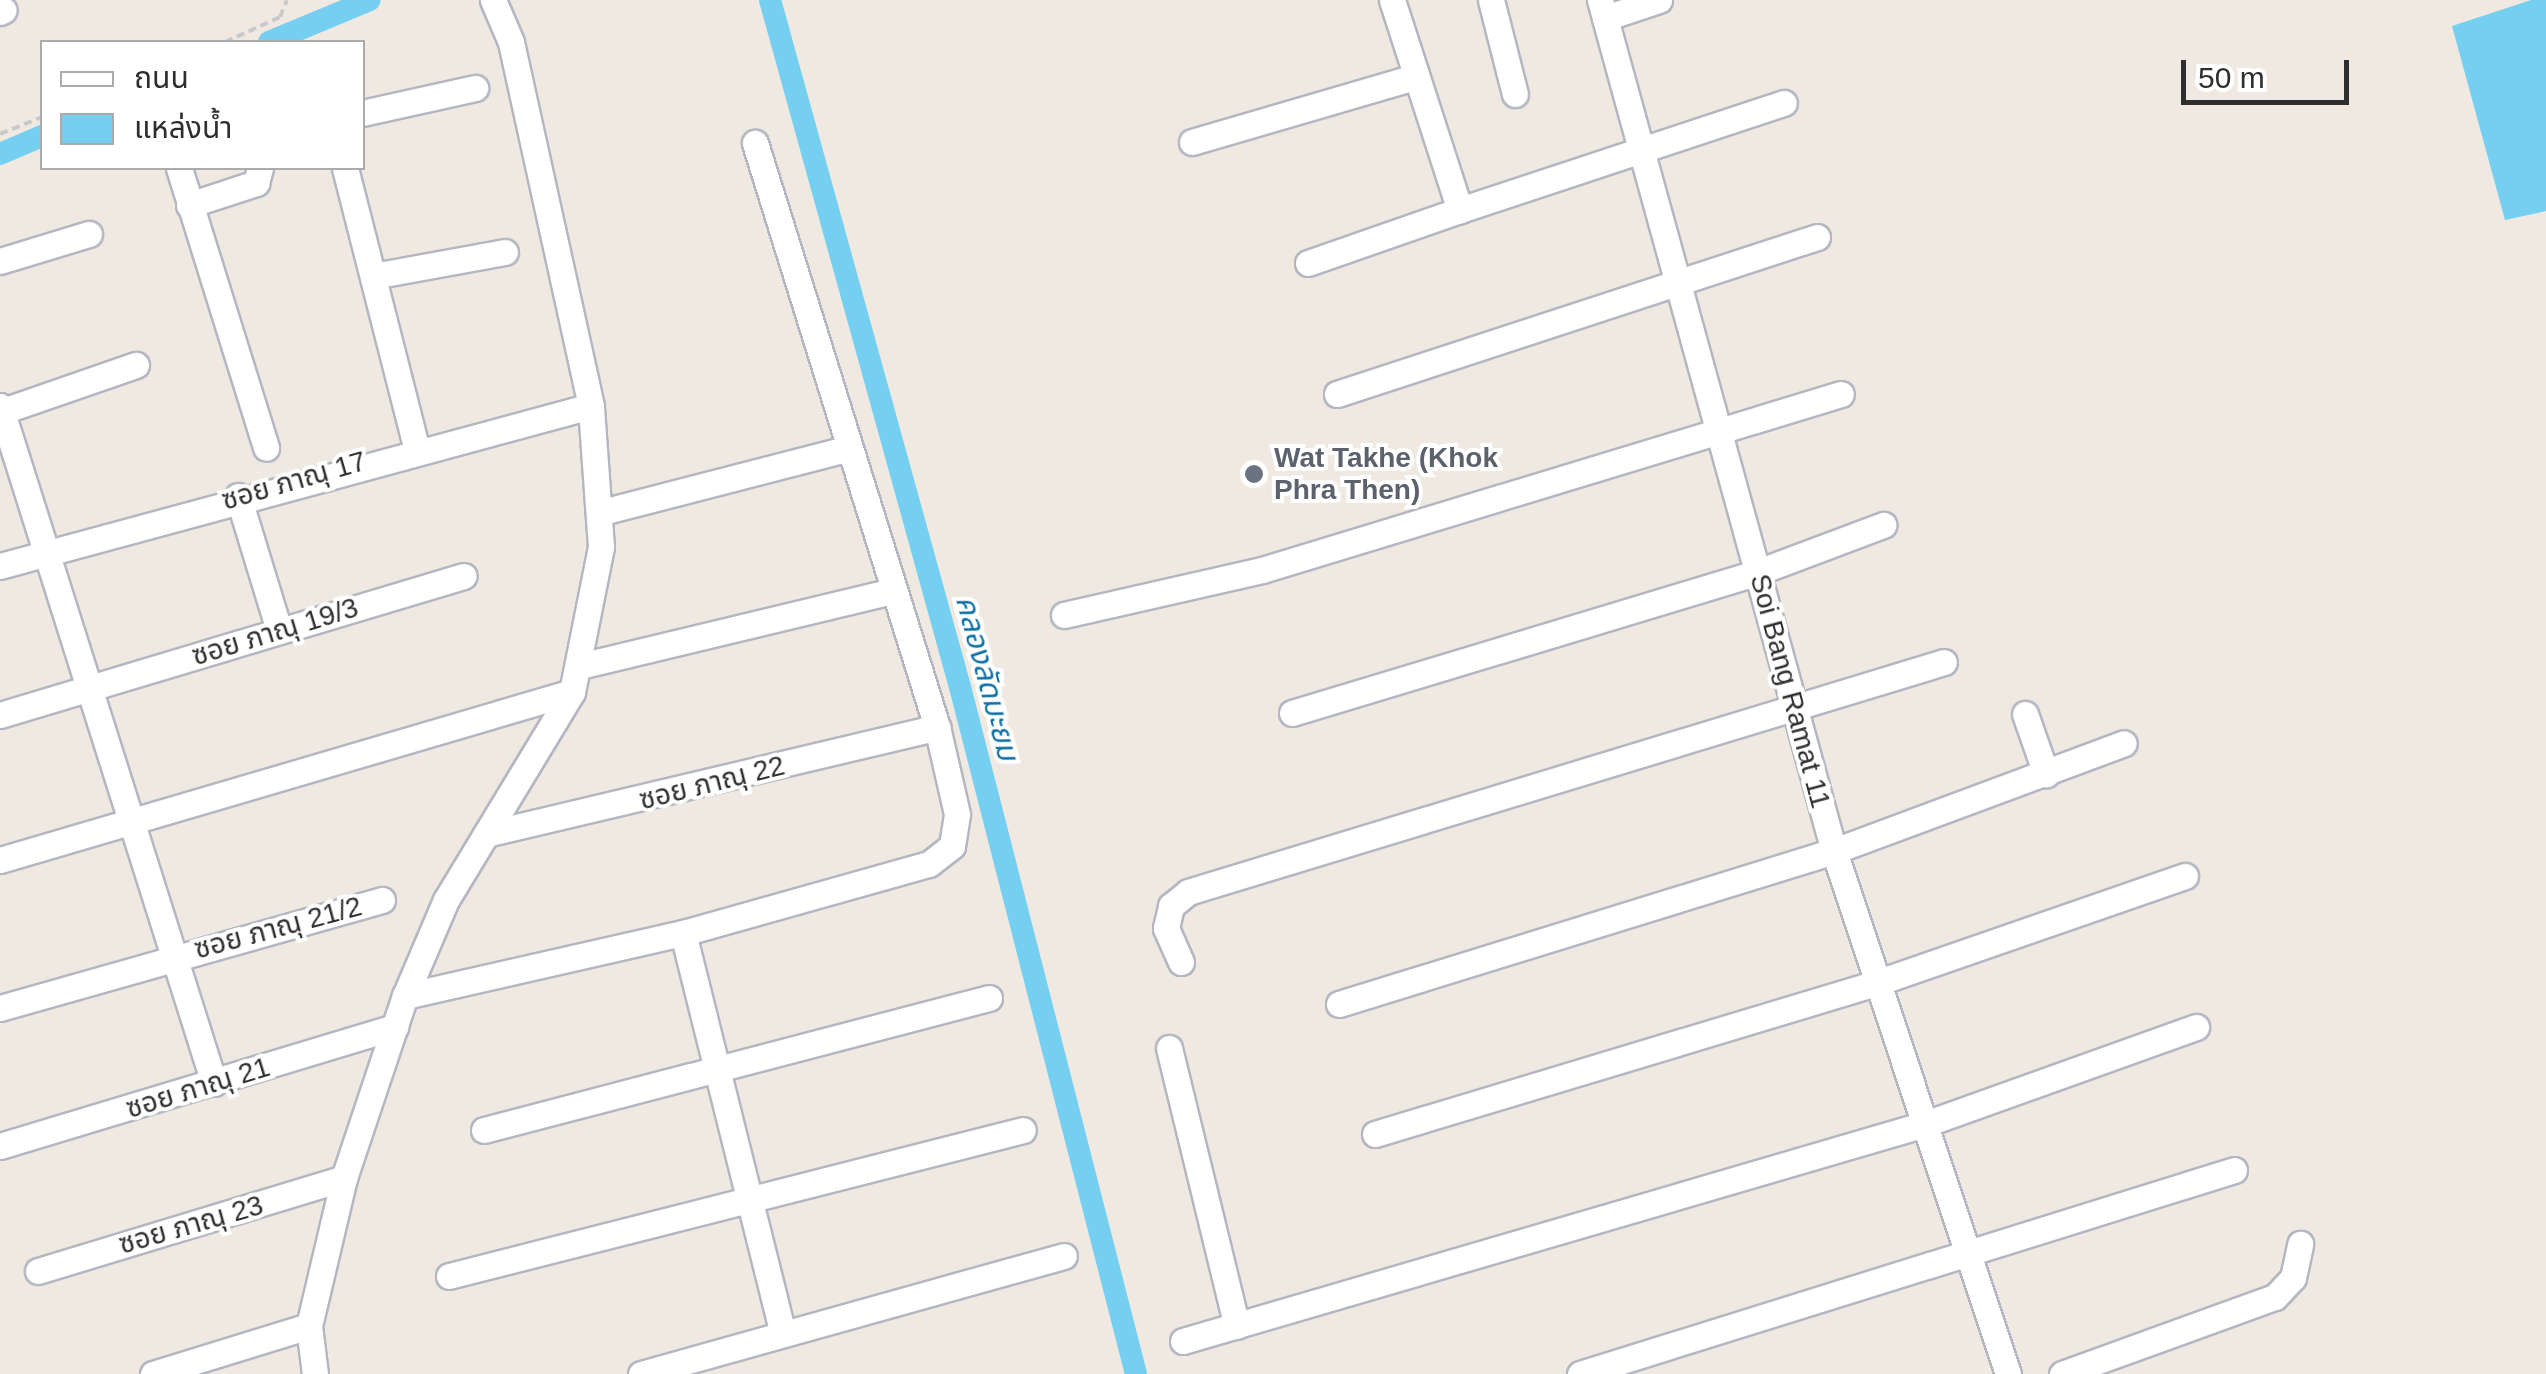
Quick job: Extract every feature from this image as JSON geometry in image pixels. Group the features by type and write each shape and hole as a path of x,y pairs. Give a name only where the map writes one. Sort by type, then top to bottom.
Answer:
{"street":[{"path":"315,1374 309,1326 344,1178 405,996 486,834 572,692 580,666 602,512 591,406 511,42 492,0"},
{"path":"1392,0 1460,210"},
{"path":"1492,0 1516,94"},
{"path":"1602,9 1659,0"},
{"name":"Soi Bang Ramat 11","path":"1602,9 1641,155 1724,431 1794,715 1834,851 2008,1374"},
{"path":"1192,142 1414,77"},
{"path":"365,112 475,88"},
{"path":"1308,263 1460,210 1641,155 1784,103"},
{"path":"405,996 684,933 943,856 957,814 937,728 845,449 755,143"},
{"path":"180,170 266,448"},
{"path":"189,204 256,183 259,170"},
{"path":"346,170 416,446"},
{"path":"0,261 89,234"},
{"path":"1338,394 1680,289 1818,237"},
{"path":"374,276 505,252"},
{"path":"136,366 1,409 86,690 214,1083"},
{"path":"1064,615 1262,570 1841,394"},
{"name":"ซอย ภาณุ 17","path":"0,566 416,446 591,406"},
{"path":"602,512 845,449"},
{"path":"238,496 280,630"},
{"path":"1292,713 1758,572 1883,525"},
{"name":"ซอย ภาณุ 19/3","path":"0,715 464,576"},
{"path":"580,666 892,591"},
{"path":"1181,962 1166,928 1171,906 1188,892 1794,715 1944,662"},
{"path":"0,860 572,692"},
{"path":"2025,714 2046,774"},
{"name":"ซอย ภาณุ 22","path":"486,834 937,728"},
{"path":"1339,1004 1834,851 2124,743"},
{"path":"1375,1134 1876,983 2186,876"},
{"name":"ซอย ภาณุ 21/2","path":"0,1008 382,900"},
{"path":"684,933 715,1074 783,1333"},
{"path":"484,1130 715,1074 989,998"},
{"name":"ซอย ภาณุ 21","path":"0,1146 396,1027"},
{"path":"1183,1340 1925,1124 2196,1027"},
{"path":"1169,1048 1237,1326"},
{"path":"449,1276 1023,1130"},
{"path":"1580,1374 2234,1170"},
{"name":"ซอย ภาณุ 23","path":"38,1271 344,1178"},
{"path":"2062,1374 2275,1297 2293,1278 2300,1244"},
{"path":"642,1374 1064,1256"},
{"path":"153,1374 309,1326"}],"path":[{"path":"230,40 280,17 287,0"},
{"path":"0,134 40,117"}],"water":[{"path":"2531,0 2546,0 2546,211 2505,220 2452,26"}],"waterway":[{"path":"274,40 370,0"},
{"name":"คลองลัดมะยม","path":"770,0 960,687 1136,1374"},
{"path":"0,154 40,137"}],"place":[{"name":"Wat Takhe (Khok Phra Then)","path":"1254,474"}]}
